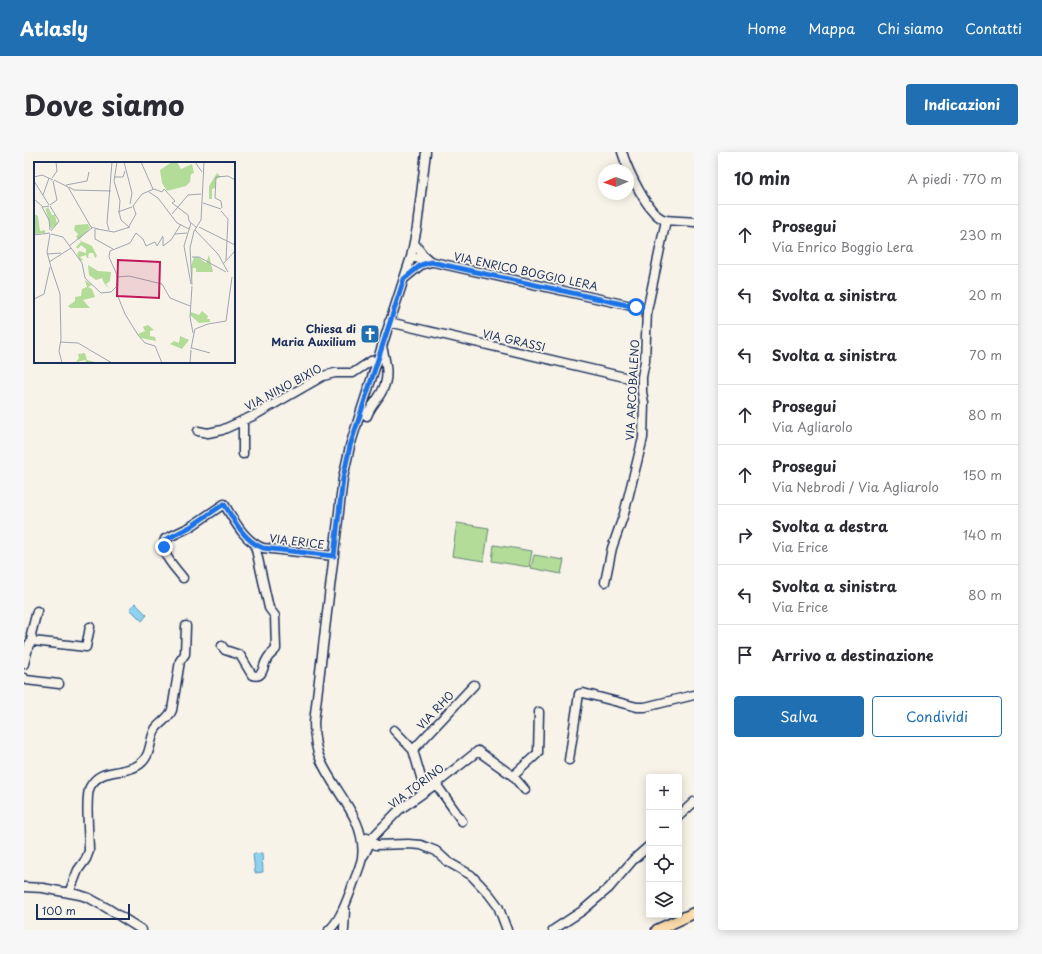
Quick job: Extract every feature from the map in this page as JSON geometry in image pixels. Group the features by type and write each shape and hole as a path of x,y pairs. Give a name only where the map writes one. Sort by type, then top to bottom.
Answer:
{"main road":[{"path":"657,930 694,913"}],"street":[{"path":"426,152 421,199 411,257 377,360 363,415 346,464 314,722 314,738 322,765 361,832 370,841 376,845 421,845 436,851 448,862 471,874 489,894 498,906 507,930"},
{"path":"622,152 640,192 654,213 666,220 694,222"},
{"name":"VIA ARCOBALENO","path":"605,582 612,548 624,514 643,438 644,403 642,377 645,361 647,311 666,220"},
{"path":"414,243 423,255 431,262"},
{"name":"VIA ENRICO BOGGIO LERA","path":"411,257 636,307"},
{"path":"404,279 421,265 431,262"},
{"path":"363,415 383,389 387,376 383,342 389,332 406,326 398,317 395,304"},
{"name":"VIA GRASSI","path":"389,322 633,379"},
{"name":"VIA NINO BIXIO","path":"198,431 214,432 255,415 323,376 335,373 353,373 371,361 377,360"},
{"path":"243,420 243,454"},
{"name":"VIA ERICE","path":"184,578 165,554 165,540 190,527 224,504 243,533 255,545 263,548 334,556"},
{"path":"222,646 225,650 240,655 252,676 256,677 263,672 266,660 276,649 275,616 269,608 255,545"},
{"path":"33,642 31,634 37,611"},
{"path":"69,893 78,870 86,859 89,851 88,797 90,787 101,775 130,769 145,760 155,730 172,710 180,660 185,654 186,626"},
{"path":"24,664 29,644 33,642 84,648 87,645 90,627"},
{"path":"24,678 26,680 59,684"},
{"name":"VIA RHO","path":"413,750 474,685"},
{"path":"569,760 579,694 583,692 637,707 645,707 694,695"},
{"path":"525,790 512,776 538,753 539,712"},
{"path":"394,730 413,750 425,791"},
{"name":"VIA TORINO","path":"347,898 370,841 399,810 436,784 478,751 512,776"},
{"path":"436,784 462,821"},
{"path":"682,813 694,802"},
{"path":"361,832 362,859"},
{"path":"553,930 582,911 605,892 633,860 646,849"},
{"path":"24,888 43,888 80,895 96,901 142,930"},
{"path":"344,930 344,912 347,898"},
{"path":"329,930 335,927 347,898"},
{"path":"344,920 352,930"}],"green space":[{"path":"457,523 489,528 484,561 452,556"},
{"path":"494,545 532,551 529,567 492,561"},
{"path":"534,555 564,560 561,574 531,568"}],"water":[{"path":"135,603 147,615 142,621 130,609"},
{"path":"262,853 263,872 255,873 253,854"}],"place":[{"name":"Chiesa di Maria Auxilium","path":"370,334"}],"route":[{"path":"164,547 165,540 169,536 190,527 224,504 243,533 252,543 258,546 263,548 334,556 343,478 350,446 404,279 414,269 421,265 431,262 636,307"}]}
